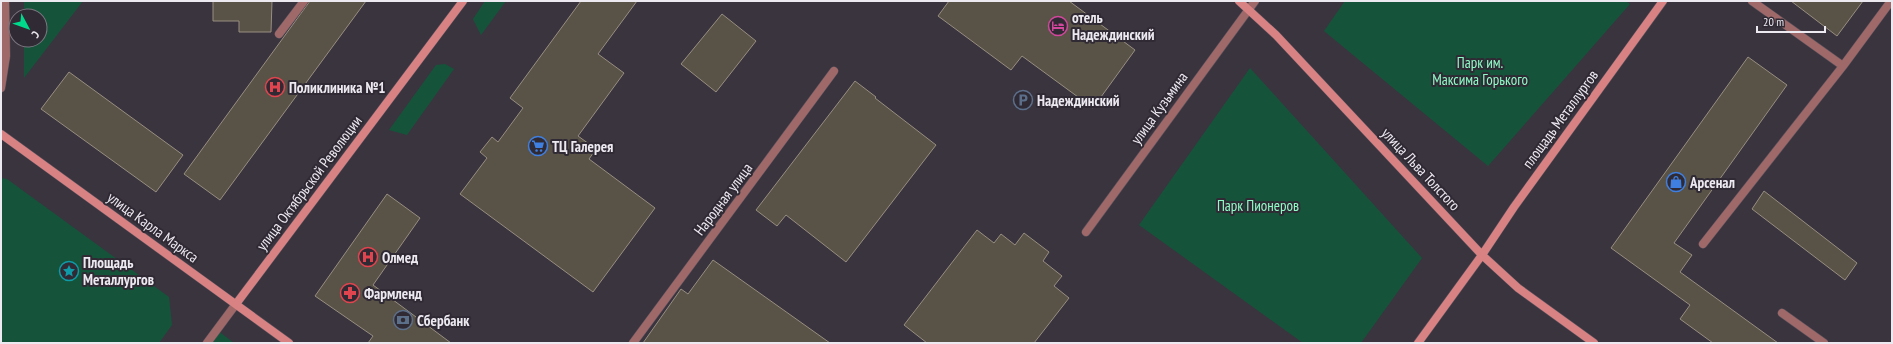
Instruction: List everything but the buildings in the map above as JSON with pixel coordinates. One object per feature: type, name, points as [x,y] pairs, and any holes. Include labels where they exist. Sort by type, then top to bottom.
[{"type":"street","points":[[1,88],[6,56],[5,1]]},
{"type":"street","points":[[279,34],[304,1]]},
{"type":"street","name":"улица Октябрьской Революции","points":[[207,343],[463,1]]},
{"type":"street","name":"улица Льва Толстого","points":[[1239,1],[1276,35],[1482,255],[1518,288],[1594,343]]},
{"type":"street","name":"улица Кузьмина","points":[[1086,232],[1255,1]]},
{"type":"street","name":"площадь Металлургов","points":[[1418,343],[1663,1]]},
{"type":"street","points":[[1752,1],[1843,66]]},
{"type":"street","points":[[1703,244],[1843,66],[1891,1]]},
{"type":"street","name":"Народная улица","points":[[633,343],[834,71]]},
{"type":"street","name":"улица Карла Маркса","points":[[1,134],[289,343]]},
{"type":"street","points":[[1782,313],[1824,343]]},
{"type":"green space","points":[[24,1],[83,1],[48,47],[48,8],[24,8]]},
{"type":"green space","points":[[485,1],[506,1],[481,35],[473,19]]},
{"type":"green space","name":"Парк им. Максима Горького","points":[[1345,1],[1626,1],[1630,4],[1488,166],[1324,31]]},
{"type":"green space","points":[[24,48],[47,48],[24,78]]},
{"type":"green space","points":[[445,64],[454,69],[407,135],[389,130],[436,65]]},
{"type":"green space","name":"Парк Пионеров","points":[[1250,68],[1422,258],[1361,343],[1303,343],[1139,225]]},
{"type":"green space","points":[[1,178],[7,179],[169,297],[172,325],[159,343],[1,343]]},
{"type":"green space","points":[[217,330],[234,343],[207,343]]},
{"type":"place","name":"отель Надеждинский","points":[[1058,26]]},
{"type":"place","name":"Поликлиника №1","points":[[275,87]]},
{"type":"place","name":"Надеждинский","points":[[1023,100]]},
{"type":"place","name":"ТЦ Галерея","points":[[538,146]]},
{"type":"place","name":"Арсенал","points":[[1676,182]]},
{"type":"place","name":"Олмед","points":[[368,257]]},
{"type":"place","name":"Площадь Металлургов","points":[[69,271]]},
{"type":"place","name":"Фармленд","points":[[350,293]]},
{"type":"place","name":"Сбербанк","points":[[403,320]]}]
